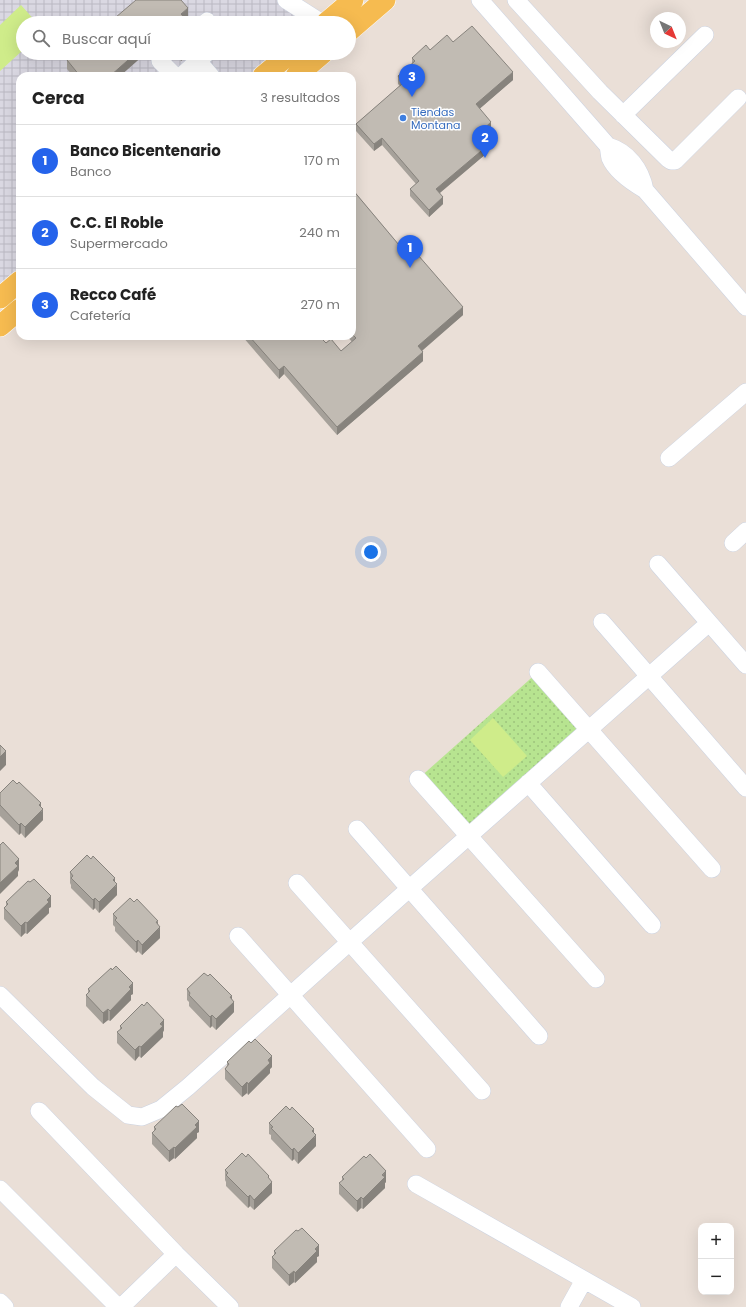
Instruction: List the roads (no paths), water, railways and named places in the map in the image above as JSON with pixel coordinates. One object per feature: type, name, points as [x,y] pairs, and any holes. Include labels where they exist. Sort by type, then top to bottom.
[{"type":"main road","points":[[334,16],[353,0]]},
{"type":"main road","points":[[356,25],[385,0]]},
{"type":"main road","points":[[268,72],[282,60]]},
{"type":"main road","points":[[301,72],[315,60]]},
{"type":"main road","points":[[0,298],[16,284]]},
{"type":"main road","points":[[0,326],[16,312]]},
{"type":"street","points":[[286,0],[311,16]]},
{"type":"street","points":[[480,0],[608,146],[621,151],[638,169],[643,178],[645,190],[746,307]]},
{"type":"street","points":[[516,0],[600,92],[671,161],[675,161],[738,98]]},
{"type":"street","points":[[623,115],[705,35]]},
{"type":"street","points":[[160,61],[190,69]]},
{"type":"street","points":[[669,458],[746,392]]},
{"type":"street","points":[[734,543],[746,531]]},
{"type":"street","points":[[658,564],[746,665]]},
{"type":"street","points":[[602,622],[746,788]]},
{"type":"street","points":[[0,995],[92,1087],[128,1115],[142,1117],[161,1109],[709,623]]},
{"type":"street","points":[[538,672],[712,869]]},
{"type":"street","points":[[418,778],[596,979]]},
{"type":"street","points":[[528,783],[652,925]]},
{"type":"street","points":[[357,829],[539,1036]]},
{"type":"street","points":[[297,883],[482,1091]]},
{"type":"street","points":[[238,936],[426,1149]]},
{"type":"street","points":[[39,1111],[176,1254],[230,1307]]},
{"type":"street","points":[[416,1184],[632,1307]]},
{"type":"street","points":[[0,1189],[118,1307]]},
{"type":"street","points":[[122,1307],[176,1254]]},
{"type":"street","points":[[569,1307],[584,1280]]},
{"type":"street","points":[[0,1302],[5,1307]]},
{"type":"place","name":"Recco Café","points":[[412,97]]},
{"type":"place","name":"Tiendas Montana","points":[[403,118]]},
{"type":"place","name":"C.C. El Roble","points":[[485,158]]},
{"type":"place","name":"Banco Bicentenario","points":[[410,268]]}]
